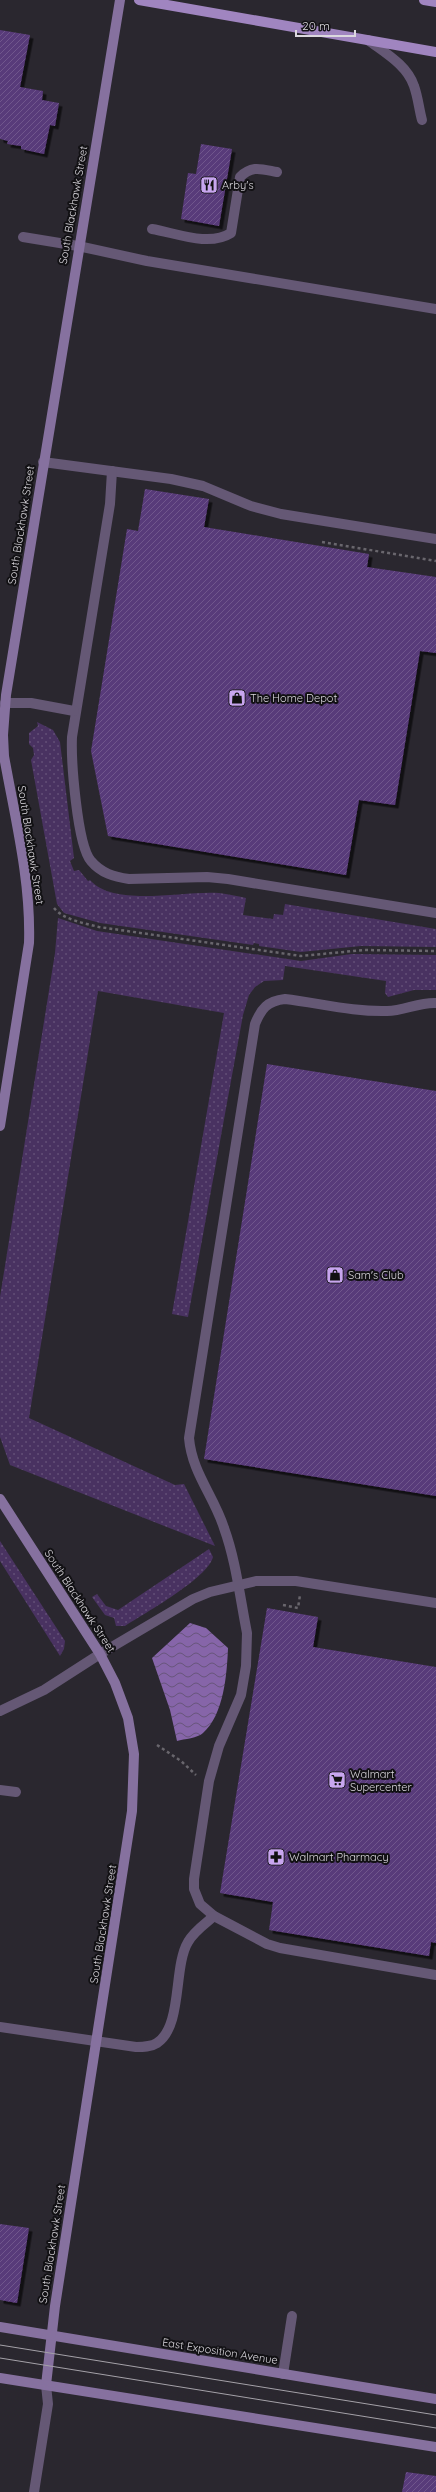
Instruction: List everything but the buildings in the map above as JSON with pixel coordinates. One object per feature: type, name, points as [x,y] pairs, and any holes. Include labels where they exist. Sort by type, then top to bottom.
[{"type":"main road","points":[[139,0],[436,52]]},
{"type":"main road","points":[[424,0],[436,2]]},
{"type":"street","name":"South Blackhawk Street","points":[[0,1126],[29,943],[30,918],[28,893],[1,735],[43,462],[120,0]]},
{"type":"street","points":[[368,40],[399,63],[409,74],[414,86],[422,120]]},
{"type":"street","points":[[152,229],[210,240],[221,239],[231,233],[240,177],[246,171],[254,168],[277,172]]},
{"type":"street","points":[[23,237],[78,246],[147,261],[436,309]]},
{"type":"street","points":[[43,462],[112,471],[203,486],[251,506],[281,514],[436,539]]},
{"type":"street","points":[[112,471],[110,504],[74,710],[71,757],[83,841],[89,860],[106,873],[129,879],[207,877],[228,879],[436,913]]},
{"type":"street","points":[[5,702],[31,703],[74,710]]},
{"type":"street","points":[[436,1003],[420,1003],[390,1011],[374,1011],[285,999],[274,1000],[264,1006],[255,1024],[189,1438],[192,1461],[225,1528],[247,1633],[246,1666],[237,1708],[213,1765],[194,1879],[194,1889],[200,1904],[214,1916],[267,1944],[280,1948],[436,1975]]},
{"type":"street","name":"South Blackhawk Street","points":[[0,1499],[100,1654],[124,1705],[132,1738],[135,1775],[132,1811],[51,2336],[46,2385]]},
{"type":"street","points":[[0,1711],[44,1690],[177,1606],[210,1592],[237,1585],[270,1580],[296,1581],[436,1603]]},
{"type":"street","points":[[0,1790],[16,1792]]},
{"type":"street","points":[[0,2027],[136,2047],[147,2047],[157,2043],[164,2036],[172,2015],[188,1942],[214,1916]]},
{"type":"street","points":[[283,2374],[292,2316]]},
{"type":"street","name":"East Exposition Avenue","points":[[0,2327],[436,2399]]},
{"type":"street","points":[[0,2378],[436,2447]]},
{"type":"street","points":[[34,2492],[48,2404],[46,2385]]},
{"type":"path","points":[[322,542],[436,561]]},
{"type":"path","points":[[54,908],[59,913],[73,920],[99,927],[300,956],[364,950],[436,951]]},
{"type":"path","points":[[282,1605],[298,1608],[300,1593]]},
{"type":"path","points":[[157,1745],[190,1768],[198,1780]]},
{"type":"shaded area","points":[[37,722],[53,730],[60,742],[74,858],[70,861],[74,871],[79,870],[88,881],[90,880],[101,888],[132,896],[205,893],[229,894],[246,898],[243,915],[273,919],[274,914],[283,915],[285,904],[436,929],[436,947],[361,946],[301,952],[259,946],[259,944],[254,943],[253,945],[100,923],[64,913],[57,904],[31,760],[34,755],[33,748],[29,744],[29,733],[38,726]]},
{"type":"shaded area","points":[[58,918],[97,931],[301,961],[352,954],[436,955],[436,990],[414,990],[388,997],[385,993],[386,981],[285,966],[283,980],[264,981],[255,987],[249,995],[243,1015],[188,1317],[172,1314],[224,1013],[98,991],[29,1418],[175,1485],[184,1484],[215,1546],[10,1465],[0,1437],[0,1297],[55,953]]},
{"type":"shaded area","points":[[0,1541],[65,1641],[64,1649],[60,1656],[0,1561]]},
{"type":"shaded area","points":[[209,1549],[213,1557],[209,1565],[200,1575],[175,1594],[125,1626],[116,1626],[114,1618],[105,1615],[92,1597],[97,1594],[106,1606],[118,1610]]},
{"type":"water","points":[[190,1623],[206,1628],[228,1648],[227,1669],[220,1705],[216,1716],[210,1725],[201,1735],[177,1741],[170,1710],[152,1658]]},
{"type":"tram line","points":[[0,2345],[436,2415]]},
{"type":"tram line","points":[[0,2358],[436,2428]]},
{"type":"place","name":"Arby's","points":[[209,185]]},
{"type":"place","name":"The Home Depot","points":[[237,698]]},
{"type":"place","name":"Sam's Club","points":[[335,1275]]},
{"type":"place","name":"Walmart Supercenter","points":[[337,1780]]},
{"type":"place","name":"Walmart Pharmacy","points":[[276,1857]]}]
